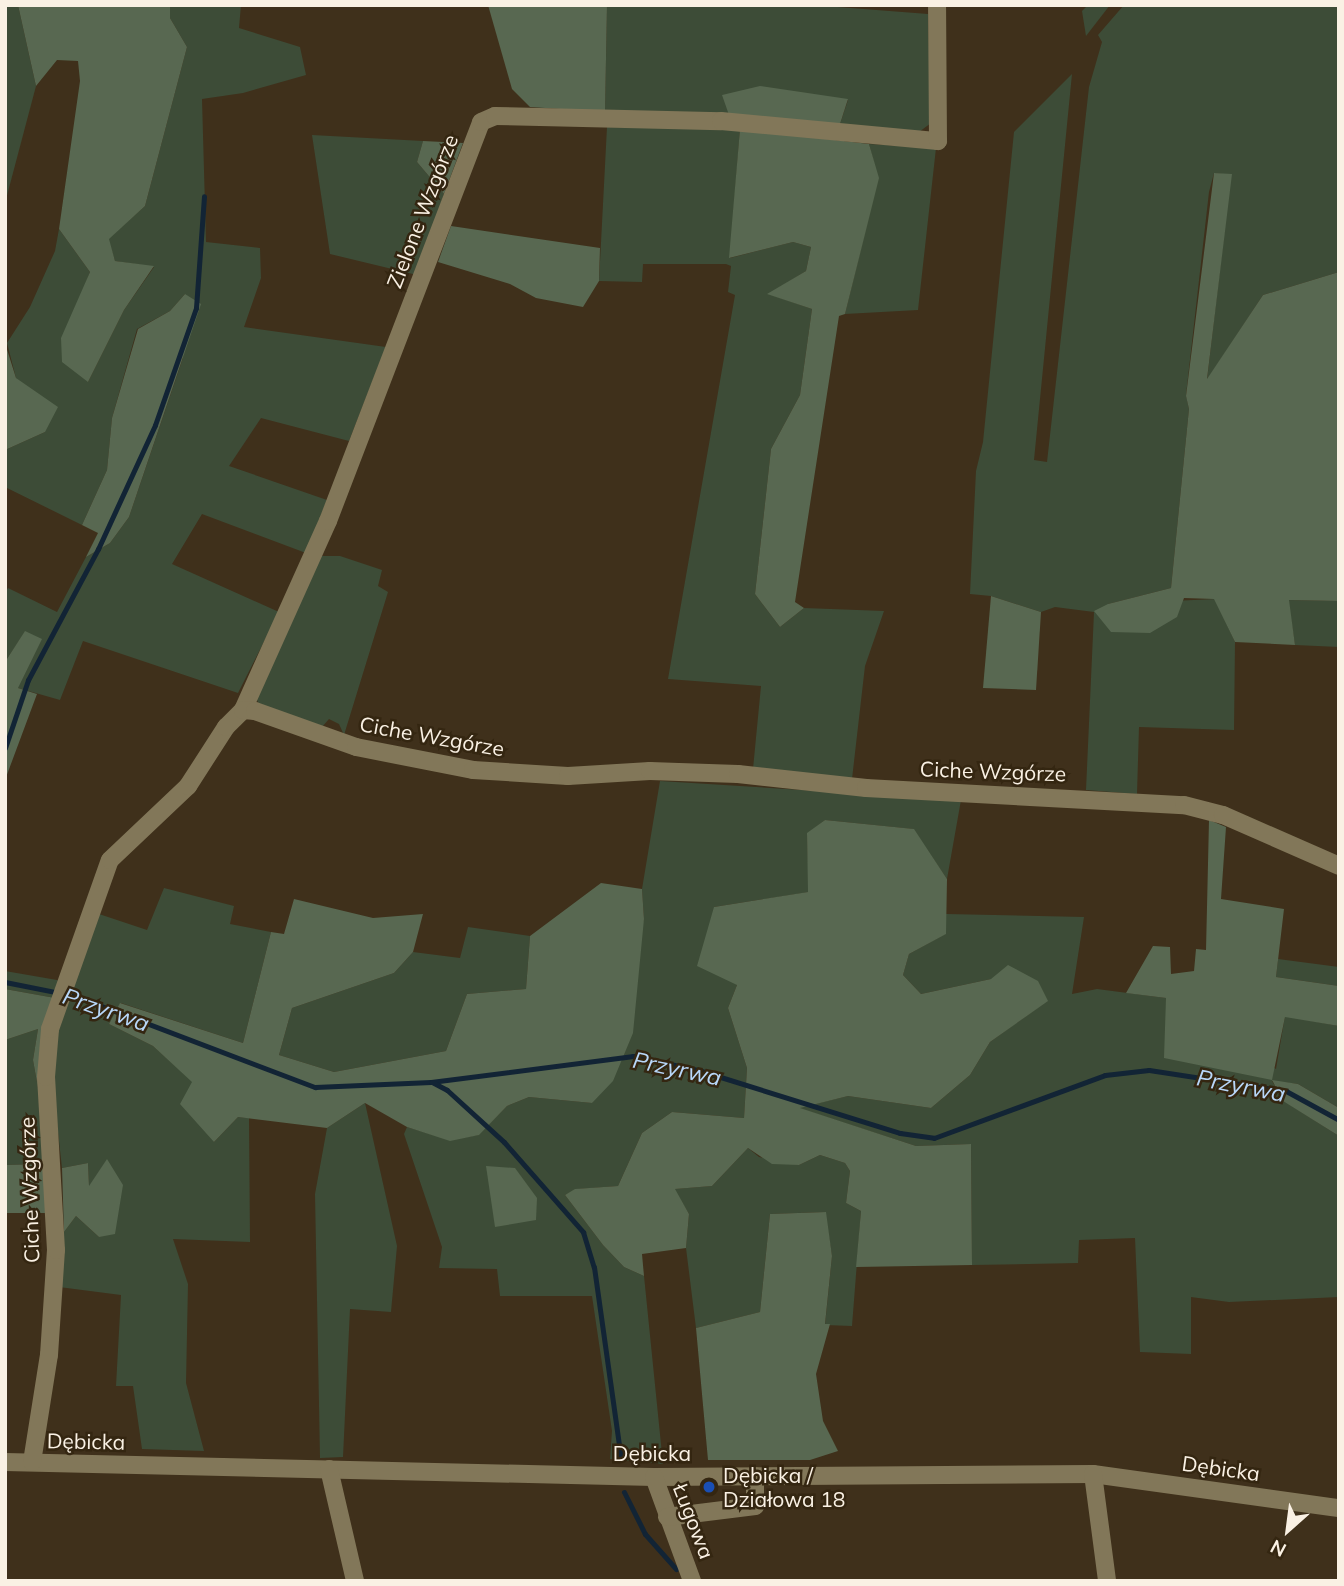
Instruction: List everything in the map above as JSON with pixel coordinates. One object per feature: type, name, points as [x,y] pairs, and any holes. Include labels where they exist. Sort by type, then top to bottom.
[{"type":"street","name":"Zielone Wzgórze","points":[[243,710],[328,522],[481,122],[495,116],[720,121],[938,141],[937,5]]},
{"type":"street","name":"Ciche Wzgórze","points":[[32,1462],[54,1302],[56,1217],[47,1049],[59,1003],[110,860],[188,786],[226,727],[243,710],[255,710],[368,751],[473,770],[568,776],[650,771],[738,774],[874,788],[1184,805],[1223,814],[1339,866]]},
{"type":"street","name":"Dębicka","points":[[5,1462],[654,1477],[1093,1474],[1339,1508]]},
{"type":"street","points":[[329,1469],[355,1581]]},
{"type":"street","points":[[1093,1474],[1107,1581]]},
{"type":"street","points":[[667,1517],[755,1506],[755,1476]]},
{"type":"street","name":"Ługowa","points":[[654,1477],[692,1581]]},
{"type":"green space","points":[[5,5],[18,5],[36,86],[5,203]]},
{"type":"green space","points":[[18,5],[170,5],[170,18],[187,47],[145,206],[109,239],[115,261],[154,266],[124,310],[88,382],[62,362],[61,338],[90,272],[59,229],[80,81],[78,61],[57,60],[36,86]]},
{"type":"green space","points":[[170,5],[241,5],[239,28],[300,47],[306,75],[243,93],[202,99],[206,242],[260,248],[261,278],[244,327],[386,347],[349,441],[261,418],[229,466],[327,500],[306,553],[202,514],[172,564],[279,612],[238,693],[83,641],[60,700],[18,688],[25,632],[5,662],[5,593],[8,588],[57,612],[86,557],[110,543],[129,517],[183,358],[185,294],[170,311],[137,329],[112,418],[107,470],[82,525],[5,487],[5,450],[45,432],[16,378],[7,343],[30,307],[55,251],[59,229],[90,272],[80,299],[88,382],[124,310],[154,267],[115,261],[108,239],[145,206],[187,47],[170,18]]},
{"type":"green space","points":[[488,5],[607,5],[605,112],[530,107],[512,89]]},
{"type":"green space","points":[[607,5],[812,5],[928,14],[931,123],[919,132],[840,124],[848,100],[729,115],[605,112]]},
{"type":"green space","points":[[1088,5],[1110,5],[1086,36],[1082,11]]},
{"type":"green space","points":[[1124,5],[1339,5],[1339,272],[1263,295],[1207,380],[1231,175],[1214,173],[1209,192],[1186,395],[1189,409],[1171,588],[1108,604],[1215,599],[1235,642],[1234,730],[1139,727],[1137,794],[1086,790],[1094,612],[1055,607],[1041,612],[991,596],[970,594],[976,471],[983,442],[1014,132],[1072,74],[1034,460],[1047,462],[1089,87],[1102,42],[1098,35]]},
{"type":"green space","points":[[760,86],[848,99],[840,124],[729,115],[722,95]]},
{"type":"green space","points":[[607,127],[740,129],[730,258],[793,242],[811,247],[806,271],[769,294],[812,309],[800,395],[771,449],[755,594],[780,627],[804,608],[884,611],[865,666],[852,779],[753,769],[761,686],[668,679],[735,295],[728,292],[731,266],[726,264],[643,264],[642,282],[599,281]]},
{"type":"green space","points":[[740,129],[869,144],[879,178],[845,314],[839,316],[795,602],[804,608],[780,627],[755,594],[771,449],[800,395],[812,309],[767,294],[806,271],[811,247],[793,242],[729,258]]},
{"type":"green space","points":[[312,135],[423,141],[417,162],[444,194],[417,275],[330,254]]},
{"type":"green space","points":[[423,141],[463,143],[444,194],[417,162]]},
{"type":"green space","points":[[869,144],[936,148],[918,310],[845,314],[878,178]]},
{"type":"green space","points":[[1214,173],[1232,174],[1207,379],[1263,295],[1339,272],[1339,601],[1289,600],[1295,645],[1235,642],[1214,599],[1184,598],[1177,617],[1150,633],[1111,632],[1094,611],[1108,604],[1171,588],[1189,409],[1186,396]]},
{"type":"green space","points":[[451,226],[600,248],[599,281],[583,307],[536,298],[510,284],[438,262]]},
{"type":"green space","points":[[185,294],[201,304],[129,517],[110,543],[86,557],[98,533],[82,525],[107,470],[112,418],[138,329],[170,311]]},
{"type":"green space","points":[[5,343],[16,378],[58,407],[45,432],[5,450]]},
{"type":"green space","points":[[320,556],[340,556],[382,570],[378,586],[388,592],[344,735],[339,724],[329,719],[322,727],[259,704],[254,694]]},
{"type":"green space","points":[[991,596],[1041,612],[1036,690],[983,688]]},
{"type":"green space","points":[[1288,600],[1339,601],[1339,647],[1295,645]]},
{"type":"green space","points":[[25,631],[42,639],[18,688],[37,694],[5,780],[5,662]]},
{"type":"green space","points":[[660,781],[961,800],[947,879],[913,829],[825,820],[807,834],[809,892],[714,907],[737,985],[728,1008],[747,1068],[744,1118],[672,1112],[642,1133],[618,1186],[578,1189],[565,1195],[603,1245],[624,1267],[644,1276],[663,1464],[610,1459],[612,1431],[592,1296],[500,1296],[497,1269],[439,1268],[442,1247],[404,1134],[407,1127],[450,1140],[478,1135],[507,1106],[529,1097],[592,1103],[644,919],[642,889]]},
{"type":"green space","points":[[825,820],[914,829],[947,879],[946,934],[909,954],[903,975],[921,994],[991,979],[1008,965],[1038,981],[1048,1001],[990,1042],[970,1075],[931,1108],[848,1096],[800,1108],[916,1146],[971,1144],[972,1265],[856,1267],[861,1211],[846,1203],[850,1171],[845,1163],[820,1155],[799,1165],[772,1164],[748,1148],[712,1186],[675,1189],[689,1214],[686,1248],[642,1254],[644,1276],[624,1267],[603,1245],[565,1195],[575,1189],[618,1186],[642,1133],[672,1112],[744,1118],[747,1068],[728,1008],[737,985],[697,966],[714,907],[808,892],[807,833]]},
{"type":"green space","points":[[1209,820],[1226,827],[1221,899],[1284,909],[1276,977],[1339,986],[1339,1026],[1285,1017],[1272,1080],[1164,1058],[1166,998],[1126,993],[1153,946],[1170,947],[1171,974],[1194,971],[1196,949],[1206,950]]},
{"type":"green space","points":[[601,883],[642,889],[644,919],[633,1033],[613,1081],[592,1103],[529,1097],[507,1106],[479,1135],[450,1141],[407,1127],[365,1103],[327,1128],[238,1117],[214,1142],[180,1104],[192,1082],[153,1046],[109,1024],[120,1003],[243,1043],[271,932],[284,934],[294,899],[373,918],[423,914],[413,952],[394,973],[292,1008],[279,1055],[334,1072],[446,1051],[467,994],[526,989],[530,936]]},
{"type":"green space","points":[[164,888],[234,906],[230,924],[271,932],[243,1043],[121,1003],[109,1024],[153,1046],[193,1082],[214,1142],[238,1117],[249,1118],[250,1242],[173,1239],[188,1284],[186,1383],[204,1451],[142,1449],[133,1386],[116,1386],[121,1295],[59,1287],[64,1232],[76,1216],[99,1237],[107,1160],[89,1187],[88,1163],[62,1168],[52,1078],[54,1041],[99,914],[147,930]]},
{"type":"green space","points":[[946,914],[1084,917],[1072,994],[1097,989],[1166,998],[1276,1069],[1285,1016],[1339,1026],[1339,1108],[1298,1084],[1272,1081],[1284,1101],[1339,1136],[1339,1297],[1229,1302],[1191,1297],[1191,1354],[1140,1352],[1135,1238],[1079,1240],[1078,1263],[972,1265],[971,1144],[916,1146],[798,1108],[848,1096],[931,1108],[970,1075],[990,1042],[1047,1001],[991,979],[921,994],[903,975],[909,954],[945,934]]},
{"type":"green space","points":[[468,927],[530,936],[526,989],[467,994],[446,1051],[334,1072],[279,1055],[292,1008],[394,973],[413,952],[460,958]]},
{"type":"green space","points":[[1278,959],[1339,967],[1339,986],[1276,977]]},
{"type":"green space","points":[[5,971],[57,980],[60,983],[55,998],[5,989]]},
{"type":"green space","points":[[5,989],[55,998],[40,1099],[33,1060],[38,1029],[5,1040]]},
{"type":"green space","points":[[38,1029],[33,1060],[44,1122],[44,1164],[5,1165],[5,1040]]},
{"type":"green space","points":[[1272,1080],[1298,1084],[1339,1108],[1339,1136],[1283,1101]]},
{"type":"green space","points":[[365,1103],[397,1246],[391,1312],[350,1309],[343,1457],[320,1458],[315,1194],[327,1128]]},
{"type":"green space","points":[[748,1148],[759,1157],[799,1165],[820,1155],[845,1163],[850,1171],[846,1203],[861,1211],[852,1326],[825,1325],[832,1256],[825,1212],[770,1214],[760,1312],[696,1328],[686,1248],[689,1214],[674,1189],[712,1186]]},
{"type":"green space","points":[[107,1159],[123,1185],[115,1234],[99,1237],[76,1216],[64,1232],[62,1168],[88,1163],[89,1186]]},
{"type":"green space","points":[[44,1164],[49,1213],[5,1213],[5,1165]]},
{"type":"green space","points":[[486,1166],[515,1168],[537,1198],[536,1220],[495,1227]]},
{"type":"green space","points":[[826,1212],[832,1256],[825,1324],[830,1324],[816,1374],[823,1421],[838,1451],[810,1460],[708,1460],[696,1328],[760,1312],[770,1214]]},
{"type":"waterway","points":[[5,748],[28,680],[98,549],[155,425],[196,308],[204,196]]},
{"type":"waterway","name":"Przyrwa","points":[[5,982],[75,996],[315,1087],[431,1082],[633,1056],[698,1070],[900,1133],[934,1138],[1105,1075],[1149,1070],[1286,1091],[1339,1120]]},
{"type":"waterway","points":[[432,1082],[447,1090],[504,1142],[583,1232],[594,1267],[621,1459]]},
{"type":"waterway","points":[[624,1492],[645,1534],[676,1569]]},
{"type":"place","name":"Dębicka / Działowa 18","points":[[709,1487]]}]
